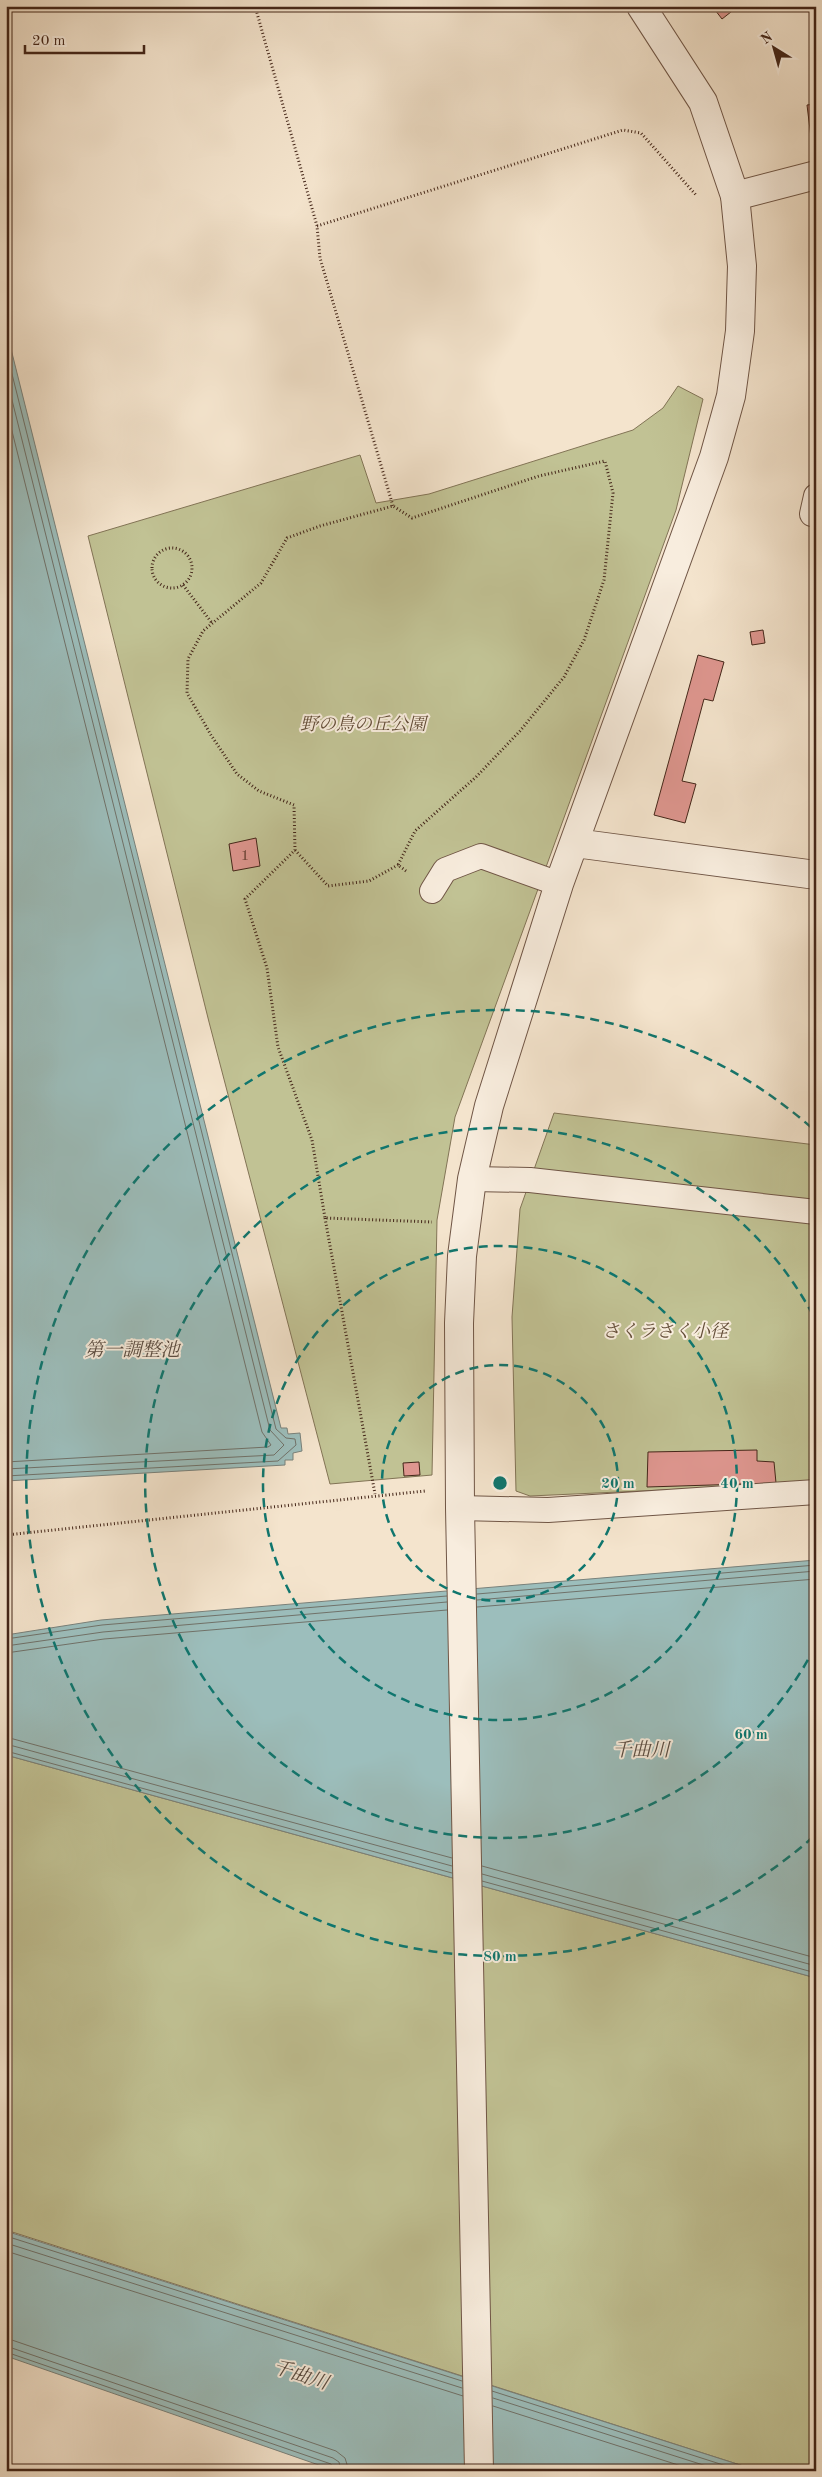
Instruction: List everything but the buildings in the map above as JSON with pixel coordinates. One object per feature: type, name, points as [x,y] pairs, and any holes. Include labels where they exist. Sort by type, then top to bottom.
[{"type":"street","points":[[479,2471],[461,1509],[459,1323],[462,1256],[472,1179],[489,1106],[559,884],[714,458],[731,396],[740,330],[742,266],[735,196],[703,102],[641,6]]},
{"type":"street","points":[[735,196],[816,175]]},
{"type":"street","points":[[575,843],[816,875]]},
{"type":"lane","points":[[432,891],[445,870],[481,856],[559,884]]},
{"type":"lane","points":[[472,1179],[530,1180],[816,1212]]},
{"type":"lane","points":[[461,1509],[548,1510],[816,1492]]},
{"type":"path","points":[[255,6],[317,226],[320,258],[393,506],[412,518],[539,476],[605,461],[613,493],[604,580],[584,640],[564,677],[520,731],[476,777],[415,832],[398,865],[369,881],[328,886],[294,850],[294,805],[259,791],[237,774],[211,736],[187,693],[188,658],[203,631],[261,583],[287,538],[320,526],[393,506]]},
{"type":"path","points":[[317,226],[623,130],[641,133],[706,206],[710,208],[735,196]]},
{"type":"path","points":[[175,548],[181,550],[190,561],[190,574],[183,585],[164,587],[155,578],[152,566],[162,550],[175,548]]},
{"type":"path","points":[[183,585],[212,623]]},
{"type":"path","points":[[294,850],[245,899],[267,968],[278,1046],[312,1140],[375,1494]]},
{"type":"path","points":[[398,865],[432,891]]},
{"type":"path","points":[[325,1218],[436,1222]]},
{"type":"path","points":[[6,1535],[375,1494],[461,1509]]},
{"type":"green space","name":"野の鳥の丘公園","points":[[678,386],[703,399],[676,510],[455,1117],[437,1220],[432,1475],[330,1484],[209,1022],[88,536],[360,455],[376,503],[429,494],[633,430],[663,408]]},
{"type":"green space","name":"さくラさく小径","points":[[554,1113],[816,1145],[816,1483],[530,1496],[516,1491],[512,1317],[520,1209]]},
{"type":"green space","points":[[6,1755],[816,1978],[816,2471],[759,2471],[6,2230]]},
{"type":"water","name":"第一調整池","points":[[6,329],[281,1428],[287,1428],[288,1434],[300,1433],[302,1451],[293,1453],[293,1460],[285,1460],[285,1465],[6,1481]]},
{"type":"water","name":"千曲川","points":[[816,1560],[816,1978],[6,1755],[6,1635],[101,1620]]},
{"type":"water","name":"千曲川","points":[[6,2230],[759,2471],[336,2471],[6,2356]]}]
